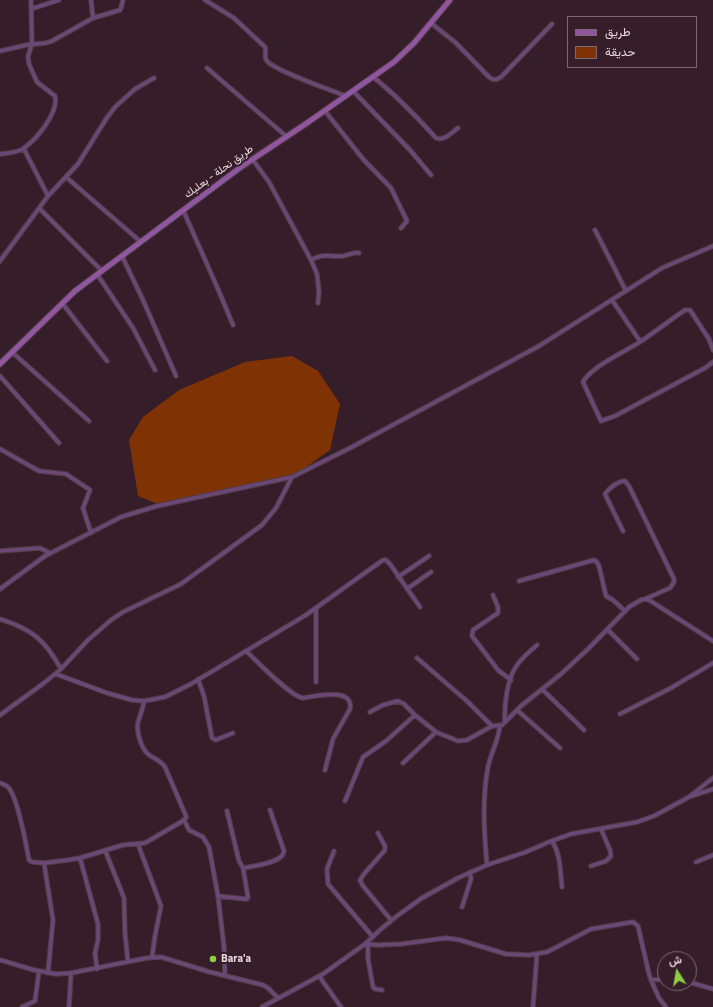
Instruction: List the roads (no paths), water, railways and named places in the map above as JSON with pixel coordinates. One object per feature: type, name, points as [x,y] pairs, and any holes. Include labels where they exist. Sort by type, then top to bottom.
[{"type":"street","points":[[0,154],[24,149],[38,136],[56,102],[52,93],[37,82],[32,72],[28,56],[32,44],[30,9],[31,0]]},
{"type":"street","points":[[30,9],[59,0]]},
{"type":"street","points":[[92,0],[93,18]]},
{"type":"street","points":[[0,51],[52,41],[93,18],[120,10],[122,8],[123,0]]},
{"type":"street","points":[[205,0],[234,18],[265,47],[265,58],[267,62],[278,70],[346,96]]},
{"type":"street","name":"طريق نحلة - بعلبك","points":[[0,364],[75,291],[183,210],[373,77],[404,53],[432,23],[450,0]]},
{"type":"street","points":[[432,23],[456,43],[489,77],[494,80],[497,80],[502,76],[552,24]]},
{"type":"street","points":[[207,68],[286,137]]},
{"type":"street","points":[[373,77],[395,95],[436,138],[445,138],[458,128]]},
{"type":"street","points":[[0,261],[48,196],[78,164],[115,107],[135,89],[154,78]]},
{"type":"street","points":[[353,91],[410,150],[431,175]]},
{"type":"street","points":[[324,111],[363,159],[391,188],[407,221],[401,228]]},
{"type":"street","points":[[24,149],[48,196]]},
{"type":"street","points":[[253,160],[269,182],[311,260],[317,274],[319,292],[318,303]]},
{"type":"street","points":[[66,177],[141,242]]},
{"type":"street","points":[[39,208],[100,273],[133,328],[155,370]]},
{"type":"street","points":[[183,210],[215,282],[232,325]]},
{"type":"street","points":[[595,230],[626,291]]},
{"type":"street","points":[[0,589],[50,554],[121,517],[143,509],[292,478],[538,346],[662,268],[713,246]]},
{"type":"street","points":[[311,260],[316,257],[326,255],[343,256],[355,252],[359,253]]},
{"type":"street","points":[[122,256],[176,376]]},
{"type":"street","points":[[612,300],[640,341]]},
{"type":"street","points":[[62,303],[107,361]]},
{"type":"street","points":[[713,350],[709,340],[690,310],[685,310],[586,376],[583,382],[601,421],[615,416],[705,368],[713,362]]},
{"type":"street","points":[[12,352],[89,421]]},
{"type":"street","points":[[0,376],[58,443]]},
{"type":"street","points":[[0,449],[39,471],[66,474],[90,490],[83,508],[91,533]]},
{"type":"street","points":[[0,715],[56,674],[88,640],[110,620],[181,584],[262,525],[276,508],[292,478]]},
{"type":"street","points":[[370,712],[383,705],[398,701],[404,704],[436,732],[453,740],[463,741],[492,726],[500,726],[589,648],[608,630],[624,611],[634,603],[670,588],[674,582],[674,579],[629,486],[625,481],[622,481],[608,490],[605,494],[623,531]]},
{"type":"street","points":[[0,551],[40,548],[50,554]]},
{"type":"street","points":[[398,578],[429,556]]},
{"type":"street","points":[[56,674],[132,700],[144,701],[165,697],[246,651],[316,608],[383,560],[386,560],[390,564],[398,578],[420,608]]},
{"type":"street","points":[[519,581],[594,560],[599,566],[606,596],[613,600],[624,611]]},
{"type":"street","points":[[407,589],[431,572]]},
{"type":"street","points":[[493,595],[498,607],[498,613],[473,630],[472,636],[498,670],[511,680]]},
{"type":"street","points":[[645,599],[649,600],[713,641]]},
{"type":"street","points":[[316,608],[316,682]]},
{"type":"street","points":[[0,619],[19,626],[37,637],[46,645],[61,669]]},
{"type":"street","points":[[608,630],[638,660]]},
{"type":"street","points":[[505,722],[508,691],[516,666],[537,645]]},
{"type":"street","points":[[246,651],[298,697],[310,698],[331,694],[347,699],[350,709],[333,739],[325,770]]},
{"type":"street","points":[[417,658],[468,702],[492,726]]},
{"type":"street","points":[[620,714],[671,688],[713,663]]},
{"type":"street","points":[[198,679],[204,696],[212,738],[216,740],[233,733]]},
{"type":"street","points":[[542,689],[584,730]]},
{"type":"street","points":[[144,701],[142,714],[138,723],[141,744],[148,754],[162,762],[166,767],[186,816],[184,820],[187,828],[191,832],[200,835],[207,843],[218,896],[224,947],[225,975]]},
{"type":"street","points":[[517,710],[560,748]]},
{"type":"street","points":[[345,800],[363,757],[386,741],[415,715]]},
{"type":"street","points":[[487,865],[484,823],[485,793],[489,762],[496,747],[500,726]]},
{"type":"street","points":[[403,763],[436,732]]},
{"type":"street","points":[[262,1007],[319,976],[367,944],[391,920],[422,898],[470,872],[571,834],[637,822],[654,816],[689,797],[713,778]]},
{"type":"street","points":[[0,784],[8,787],[13,795],[24,831],[29,860],[32,862],[44,863],[80,858],[124,845],[149,842],[184,820]]},
{"type":"street","points":[[689,797],[713,789]]},
{"type":"street","points":[[243,868],[275,861],[283,855],[284,851],[270,810]]},
{"type":"street","points":[[218,896],[247,899],[248,896],[247,884],[243,868],[239,860],[227,811]]},
{"type":"street","points":[[591,866],[606,861],[611,856],[601,829]]},
{"type":"street","points":[[378,833],[385,846],[385,850],[360,880],[363,886],[391,920]]},
{"type":"street","points":[[552,840],[559,858],[562,888]]},
{"type":"street","points":[[138,844],[161,906],[152,957]]},
{"type":"street","points":[[105,850],[124,898],[125,934],[128,962]]},
{"type":"street","points":[[334,851],[327,869],[328,884],[373,937]]},
{"type":"street","points":[[696,862],[713,855]]},
{"type":"street","points":[[80,858],[98,924],[98,940],[95,953],[97,969]]},
{"type":"street","points":[[44,863],[53,920],[48,974]]},
{"type":"street","points":[[462,907],[471,879],[470,872]]},
{"type":"street","points":[[367,944],[409,944],[446,938],[460,940],[506,954],[529,955],[553,949],[586,931],[633,922],[638,926],[648,974],[659,998],[666,1007]]},
{"type":"street","points":[[367,944],[373,987],[375,989],[382,990]]},
{"type":"street","points":[[533,1007],[537,954]]},
{"type":"street","points":[[0,960],[48,974],[72,973],[152,957],[161,957],[263,985],[278,998]]},
{"type":"street","points":[[22,1007],[34,1001],[39,971]]},
{"type":"street","points":[[69,1007],[72,973]]},
{"type":"street","points":[[319,976],[341,1007]]},
{"type":"street","points":[[651,980],[657,980]]},
{"type":"street","points":[[697,984],[713,989]]},
{"type":"place","name":"Bara'a","points":[[213,959]]}]
